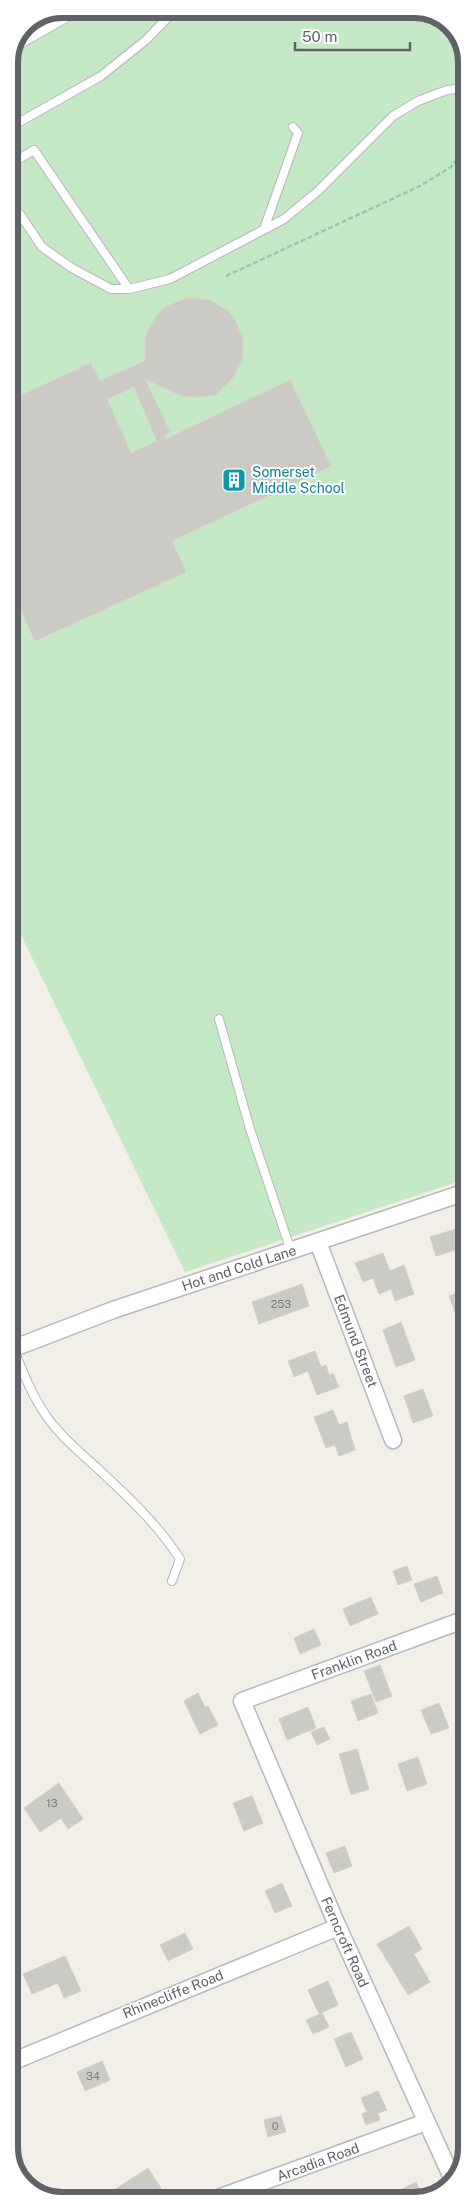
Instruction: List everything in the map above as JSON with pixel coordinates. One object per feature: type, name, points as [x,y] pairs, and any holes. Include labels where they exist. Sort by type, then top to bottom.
[{"type":"street","name":"Hot and Cold Lane","points":[[18,1346],[113,1310],[458,1195]]},
{"type":"street","name":"Edmund Street","points":[[318,1242],[393,1440]]},
{"type":"street","name":"Franklin Road","points":[[242,1701],[458,1623]]},
{"type":"street","name":"Ferncroft Road","points":[[242,1701],[338,1927],[450,2173]]},
{"type":"street","name":"Rhinecliffe Road","points":[[18,2060],[338,1927]]},
{"type":"street","name":"Arcadia Road","points":[[235,2192],[426,2122]]},
{"type":"lane","points":[[22,42],[66,18]]},
{"type":"lane","points":[[18,123],[101,76],[146,40],[167,18]]},
{"type":"lane","points":[[18,211],[42,246],[72,268],[111,289],[129,288],[170,278],[284,219],[318,191],[393,116],[418,101],[447,90],[458,89]]},
{"type":"lane","points":[[264,229],[298,133],[293,128]]},
{"type":"lane","points":[[18,160],[34,150],[129,288]]},
{"type":"lane","points":[[219,1019],[250,1129],[291,1251]]},
{"type":"lane","points":[[18,1363],[47,1418],[72,1445],[128,1497],[168,1540],[180,1559],[172,1581]]},
{"type":"path","points":[[226,276],[420,186],[451,167],[458,158]]},
{"type":"green space","points":[[53,18],[422,18],[436,23],[443,28],[452,40],[458,62],[458,1182],[185,1272],[18,929],[18,53],[30,30]]},
{"type":"building","name":"Somerset Middle School","points":[[187,298],[210,300],[228,311],[235,320],[243,339],[242,360],[232,379],[215,395],[182,396],[145,379],[170,432],[160,440],[165,437],[166,439],[290,380],[331,466],[172,541],[186,572],[35,641],[18,603],[18,397],[91,363],[100,381],[145,361],[145,337],[156,316],[165,307]],"holes":[[[134,387],[157,441],[131,453],[107,399]]]},
{"type":"building","points":[[456,1229],[458,1249],[436,1256],[430,1237]]},
{"type":"building","points":[[383,1253],[390,1271],[404,1265],[414,1294],[395,1301],[391,1289],[379,1294],[373,1278],[363,1282],[355,1263]]},
{"type":"building","points":[[302,1284],[309,1306],[259,1324],[252,1302]]},
{"type":"building","points":[[458,1293],[458,1311],[455,1312],[449,1296]]},
{"type":"building","points":[[401,1322],[415,1360],[396,1367],[383,1330]]},
{"type":"building","points":[[315,1351],[321,1367],[326,1365],[329,1375],[333,1373],[339,1387],[317,1395],[308,1371],[294,1377],[288,1361]]},
{"type":"building","points":[[423,1389],[433,1416],[413,1423],[404,1396]]},
{"type":"building","points":[[333,1410],[339,1425],[347,1422],[355,1450],[339,1456],[335,1445],[326,1448],[314,1417]]},
{"type":"building","points":[[407,1566],[412,1580],[398,1585],[393,1571]]},
{"type":"building","points":[[437,1576],[443,1593],[421,1602],[414,1584]]},
{"type":"building","points":[[371,1597],[378,1614],[350,1626],[343,1609]]},
{"type":"building","points":[[314,1629],[321,1645],[300,1654],[294,1638]]},
{"type":"building","points":[[380,1665],[392,1696],[376,1702],[364,1671]]},
{"type":"building","points":[[198,1693],[205,1707],[208,1706],[218,1725],[200,1734],[184,1701]]},
{"type":"building","points":[[371,1694],[378,1713],[358,1721],[351,1701]]},
{"type":"building","points":[[439,1703],[449,1728],[431,1734],[421,1710]]},
{"type":"building","points":[[308,1707],[316,1728],[287,1740],[279,1719]]},
{"type":"building","points":[[324,1727],[330,1739],[317,1745],[311,1732]]},
{"type":"building","points":[[357,1749],[369,1789],[351,1795],[339,1754]]},
{"type":"building","points":[[418,1757],[427,1784],[407,1791],[398,1764]]},
{"type":"building","points":[[59,1783],[83,1819],[68,1829],[61,1818],[40,1832],[24,1808]]},
{"type":"building","points":[[252,1796],[263,1823],[244,1831],[233,1803]]},
{"type":"building","points":[[345,1846],[352,1866],[334,1873],[326,1853]]},
{"type":"building","points":[[282,1883],[292,1906],[275,1913],[265,1891]]},
{"type":"building","points":[[409,1926],[422,1949],[414,1954],[430,1982],[408,1995],[377,1944]]},
{"type":"building","points":[[185,1933],[193,1949],[168,1961],[160,1945]]},
{"type":"building","points":[[65,1956],[81,1991],[64,1998],[58,1983],[32,1994],[23,1974]]},
{"type":"building","points":[[328,1981],[338,2005],[319,2014],[308,1990]]},
{"type":"building","points":[[322,2013],[329,2027],[313,2034],[306,2020]]},
{"type":"building","points":[[351,2032],[363,2059],[346,2067],[334,2039]]},
{"type":"building","points":[[102,2061],[110,2080],[85,2091],[77,2072]]},
{"type":"building","points":[[378,2091],[387,2110],[378,2113],[380,2120],[366,2125],[362,2114],[367,2112],[361,2098]]},
{"type":"building","points":[[281,2116],[286,2132],[268,2137],[264,2120]]},
{"type":"building","points":[[148,2168],[161,2188],[154,2192],[115,2192],[114,2190]]},
{"type":"building","points":[[416,2182],[421,2192],[398,2192]]},
{"type":"place","name":"Somerset Middle School","points":[[234,480]]}]
